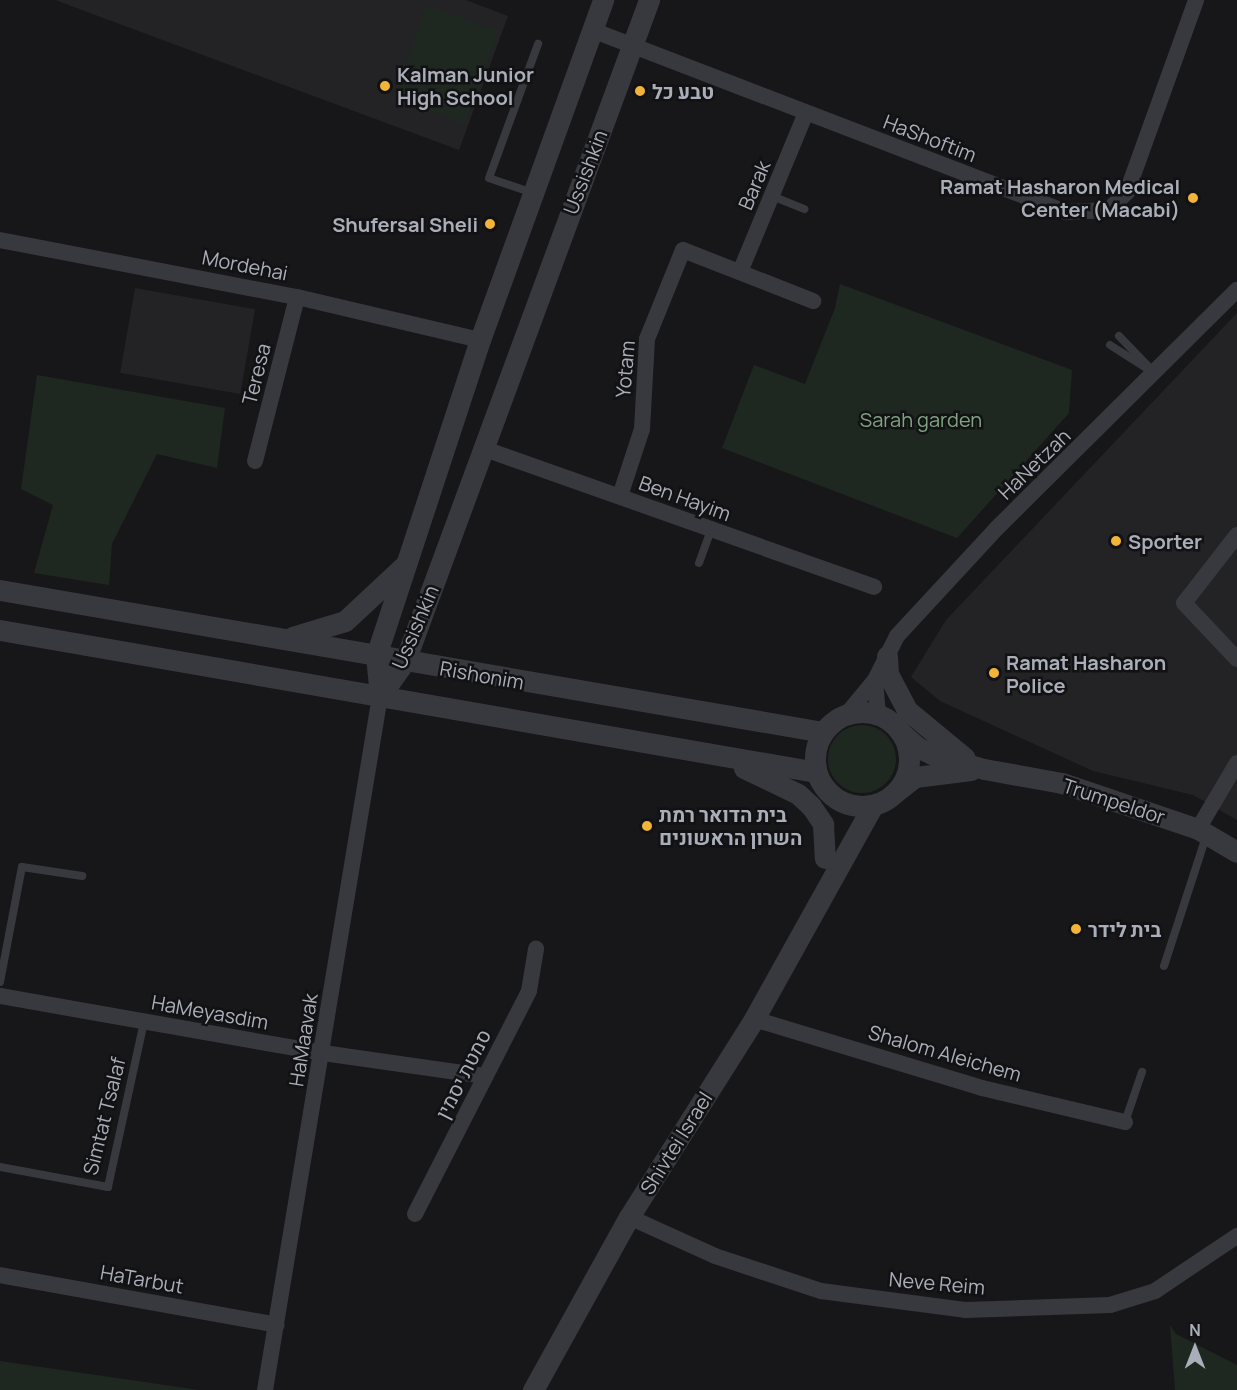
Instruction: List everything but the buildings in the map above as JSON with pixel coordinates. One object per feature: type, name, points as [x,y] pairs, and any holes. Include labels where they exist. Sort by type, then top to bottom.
[{"type":"street","name":"Ussishkin","points":[[380,696],[376,656],[480,340],[603,0]]},
{"type":"street","name":"Ussishkin","points":[[380,696],[405,662],[482,448],[650,0]]},
{"type":"street","name":"HaShoftim","points":[[592,30],[1066,212],[1108,210],[1127,192],[1196,0]]},
{"type":"street","name":"Barak","points":[[740,272],[806,113]]},
{"type":"street","name":"Mordehai","points":[[0,240],[297,297],[480,340]]},
{"type":"street","name":"Yotam","points":[[620,496],[642,429],[646,339],[683,250],[740,272]]},
{"type":"street","points":[[740,272],[813,301]]},
{"type":"street","name":"HaNetzah","points":[[846,715],[875,680],[897,636],[997,528],[1237,290]]},
{"type":"street","name":"Teresa","points":[[255,461],[297,297]]},
{"type":"street","name":"Ben Hayim","points":[[482,448],[874,587]]},
{"type":"street","points":[[1237,535],[1184,603],[1237,659]]},
{"type":"street","points":[[281,639],[315,633],[345,621],[407,563]]},
{"type":"street","name":"Rishonim","points":[[0,590],[405,662],[823,732]]},
{"type":"street","name":"Rishonim","points":[[0,630],[816,772]]},
{"type":"street","points":[[887,656],[888,674],[907,710],[926,729],[984,769]]},
{"type":"street","points":[[875,680],[878,715]]},
{"type":"street","name":"HaMaavak","points":[[265,1390],[323,1053],[380,696]]},
{"type":"street","points":[[846,715],[878,715],[900,732],[907,747],[909,763],[897,791],[873,805],[857,806],[828,793],[816,772],[816,747],[823,732],[846,715]]},
{"type":"street","name":"Trumpeldor","points":[[900,732],[917,747],[984,769],[1062,783],[1202,831],[1237,852]]},
{"type":"street","points":[[704,753],[798,794],[823,824],[825,858]]},
{"type":"street","points":[[1202,831],[1237,763]]},
{"type":"street","name":"Trumpeldor","points":[[897,791],[915,777],[984,769]]},
{"type":"street","name":"Shivtei Israel","points":[[823,897],[831,813],[828,793]]},
{"type":"street","name":"Shivtei Israel","points":[[533,1390],[629,1217],[754,1019],[873,805]]},
{"type":"street","name":"סמטת יסמין","points":[[415,1214],[529,991],[536,949]]},
{"type":"street","name":"HaMeyasdim","points":[[0,996],[323,1053],[485,1076]]},
{"type":"street","name":"Shalom Aleichem","points":[[754,1019],[982,1088],[1125,1122]]},
{"type":"street","name":"Neve Reim","points":[[629,1217],[716,1257],[821,1291],[965,1310],[1110,1305],[1155,1291],[1183,1276],[1237,1236]]},
{"type":"street","name":"HaTarbut","points":[[0,1275],[277,1324]]},
{"type":"lane","points":[[533,193],[489,178],[538,44]]},
{"type":"lane","points":[[772,195],[804,209]]},
{"type":"lane","points":[[1119,336],[1154,374]]},
{"type":"lane","points":[[1110,345],[1154,374]]},
{"type":"lane","points":[[699,563],[711,530]]},
{"type":"lane","points":[[1164,966],[1202,831]]},
{"type":"lane","points":[[0,982],[22,867],[82,876]]},
{"type":"lane","name":"Simtat Tsalaf","points":[[0,1167],[108,1187],[144,1022]]},
{"type":"lane","points":[[1125,1122],[1143,1071]]},
{"type":"shaded area","name":"Kalman Junior High School","points":[[55,0],[466,0],[508,16],[459,150]]},
{"type":"shaded area","points":[[135,288],[255,309],[240,394],[120,373]]},
{"type":"shaded area","points":[[1237,313],[1237,820],[1193,795],[1093,771],[940,701],[911,677],[946,620]]},
{"type":"green space","points":[[427,5],[498,31],[465,124],[393,98]]},
{"type":"green space","name":"Sarah garden","points":[[840,284],[1072,370],[1069,413],[957,538],[722,448],[754,365],[805,384],[835,308]]},
{"type":"green space","points":[[37,375],[225,408],[217,468],[157,454],[112,544],[109,585],[34,573],[53,505],[21,489]]},
{"type":"green space","points":[[869,725],[881,731],[890,740],[896,752],[894,772],[886,783],[869,793],[855,793],[838,783],[830,772],[828,752],[838,735],[849,727]]},
{"type":"green space","points":[[1170,1325],[1176,1334],[1237,1365],[1237,1390],[1175,1390]]},
{"type":"green space","points":[[0,1361],[199,1390],[0,1390]]},
{"type":"place","name":"Kalman Junior High School","points":[[385,86]]},
{"type":"place","name":"טבע כל","points":[[640,91]]},
{"type":"place","name":"Ramat Hasharon Medical Center (Macabi)","points":[[1193,198]]},
{"type":"place","name":"Shufersal Sheli","points":[[490,224]]},
{"type":"place","name":"Sporter","points":[[1116,541]]},
{"type":"place","name":"Ramat Hasharon Police","points":[[994,673]]},
{"type":"place","name":"בית הדואר רמת השרון הראשונים","points":[[647,826]]},
{"type":"place","name":"בית לידר","points":[[1076,929]]}]
